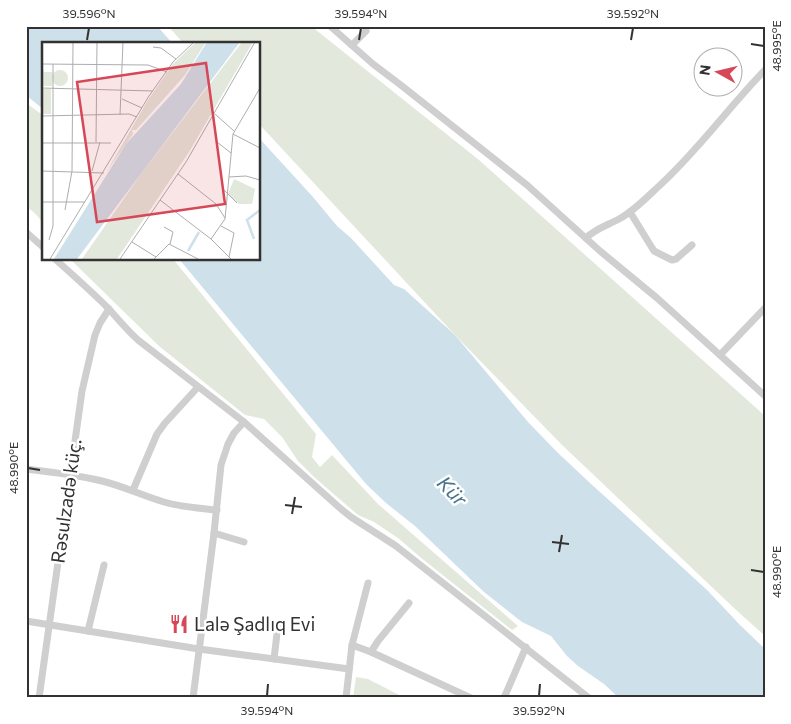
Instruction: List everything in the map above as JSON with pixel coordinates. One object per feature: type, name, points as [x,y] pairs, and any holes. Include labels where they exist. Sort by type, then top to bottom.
[{"type":"street","points":[[330,26],[373,64],[527,185],[657,298],[765,396]]},
{"type":"street","points":[[352,45],[366,31]]},
{"type":"street","points":[[586,238],[596,230],[630,212],[675,170],[765,70]]},
{"type":"street","points":[[630,212],[654,250],[658,253],[672,260],[676,259],[692,245]]},
{"type":"street","points":[[26,232],[42,246]]},
{"type":"street","points":[[56,260],[110,310],[138,340],[244,422],[350,517],[396,546],[589,698]]},
{"type":"street","points":[[720,355],[765,308]]},
{"type":"street","name":"Rəsulzadə küç.","points":[[39,698],[82,391],[95,335],[100,323],[110,310]]},
{"type":"street","points":[[133,490],[158,434],[165,423],[198,387]]},
{"type":"street","points":[[193,698],[221,465],[234,433],[244,422]]},
{"type":"street","points":[[26,469],[102,481],[133,490],[162,502],[217,510]]},
{"type":"street","points":[[214,533],[244,542]]},
{"type":"street","points":[[88,630],[104,565]]},
{"type":"street","points":[[346,698],[352,645],[368,583]]},
{"type":"street","points":[[371,652],[409,603]]},
{"type":"street","points":[[26,621],[349,669]]},
{"type":"street","points":[[274,659],[278,626]]},
{"type":"street","points":[[352,645],[471,698]]},
{"type":"street","points":[[504,698],[526,648]]},
{"type":"shaded area","points":[[168,26],[311,26],[479,160],[765,416],[765,636],[561,444],[455,335],[260,125],[260,42],[182,42]]},
{"type":"shaded area","points":[[26,103],[42,115],[42,222],[26,207]]},
{"type":"shaded area","points":[[71,260],[174,260],[316,434],[312,457],[320,467],[332,455],[378,504],[518,626],[512,630],[398,538],[374,522],[358,515],[298,461],[282,437],[264,419],[245,415],[159,346]]},
{"type":"shaded area","points":[[356,677],[368,679],[405,698],[353,698]]},
{"type":"water","points":[[26,26],[157,26],[171,42],[42,42],[42,108],[26,95]]},
{"type":"water","name":"Kür","points":[[260,139],[337,226],[351,238],[394,285],[404,289],[455,335],[528,422],[556,451],[708,591],[765,649],[765,698],[619,698],[567,656],[551,636],[522,622],[484,592],[415,526],[366,484],[180,260],[260,260]]},
{"type":"place","name":"Lalə Şadlıq Evi","points":[[179,624]]}]
